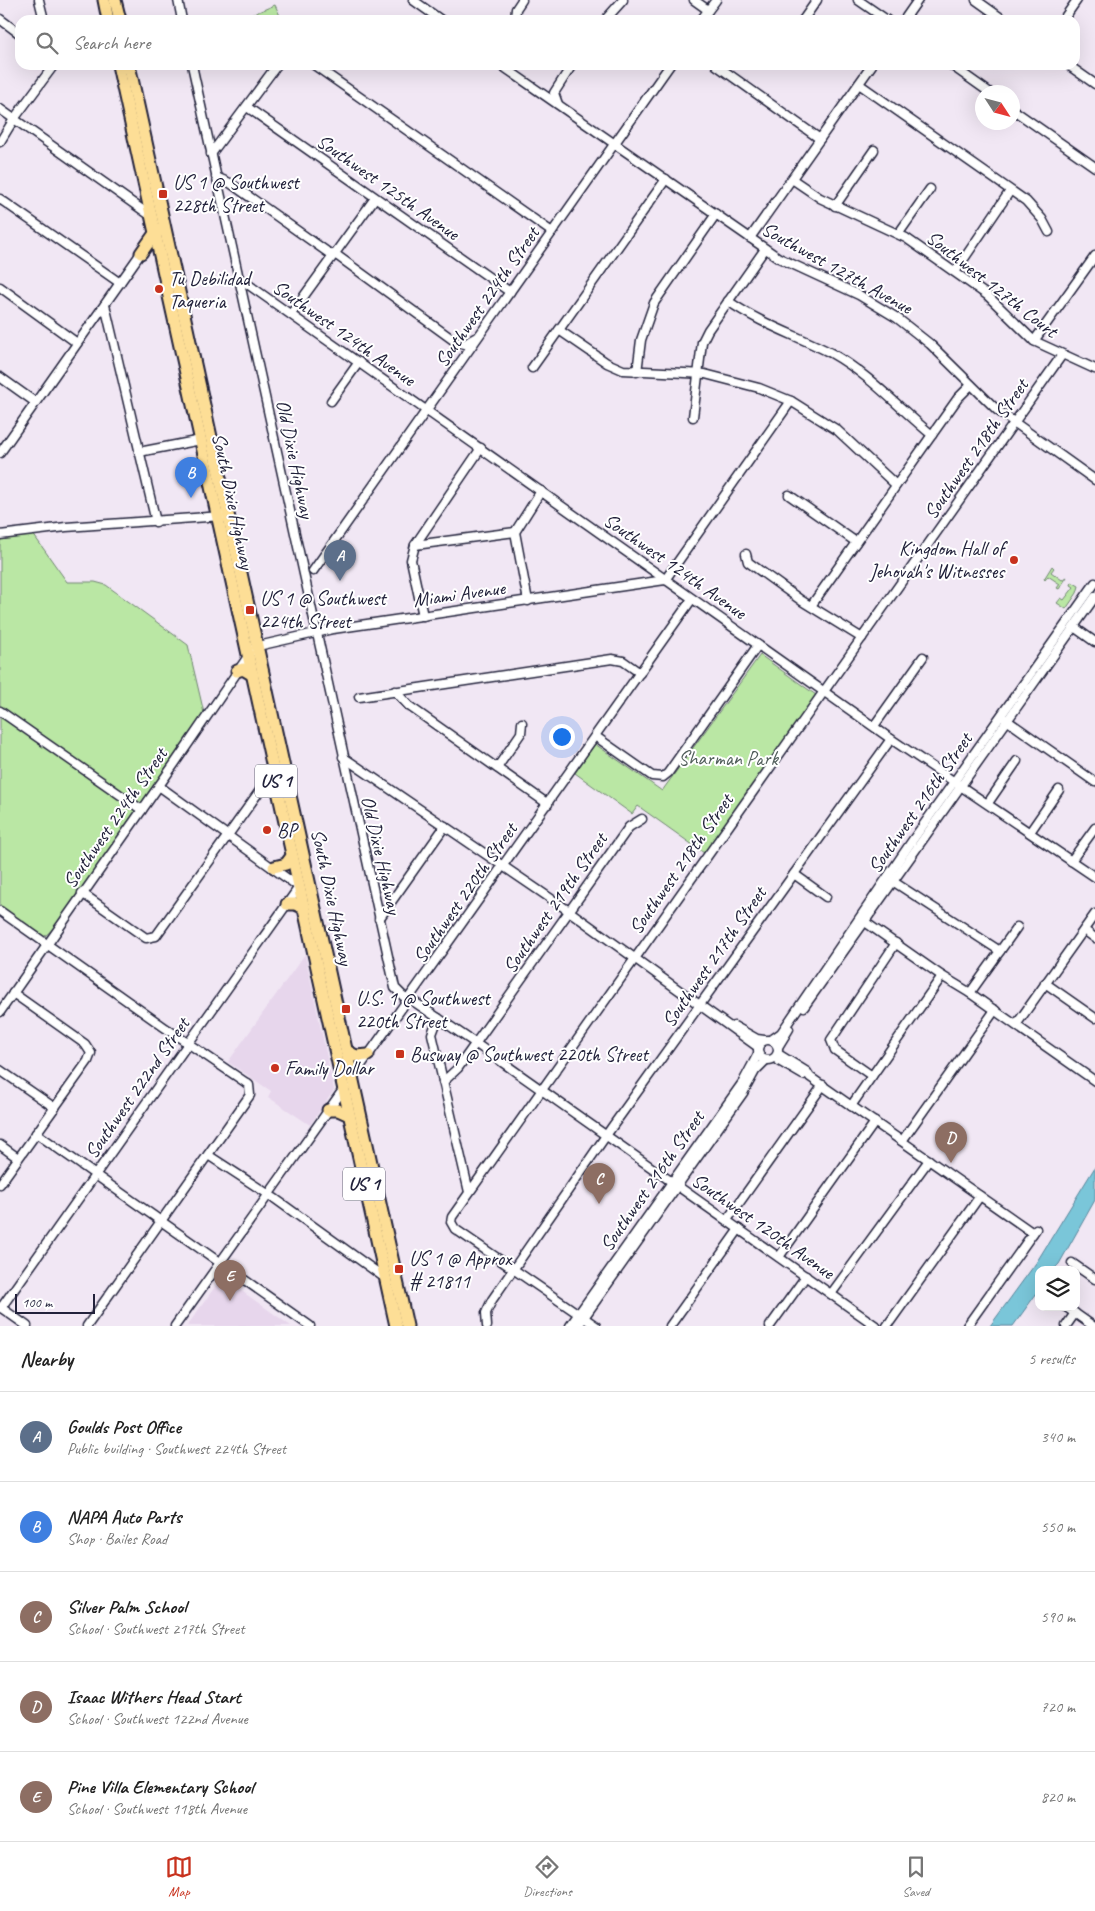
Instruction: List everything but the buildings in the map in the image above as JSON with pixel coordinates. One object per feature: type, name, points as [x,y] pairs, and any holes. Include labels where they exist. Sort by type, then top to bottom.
[{"type":"highway","points":[[104,0],[107,15]]},
{"type":"highway","points":[[116,0],[119,15]]},
{"type":"highway","name":"South Dixie Highway","points":[[119,70],[200,440],[223,516],[258,646],[407,1326]]},
{"type":"highway","name":"South Dixie Highway","points":[[131,70],[209,424],[233,585],[396,1326]]},
{"type":"highway","points":[[134,137],[143,150],[154,203],[161,208]]},
{"type":"highway","points":[[141,253],[164,222]]},
{"type":"highway","points":[[141,253],[151,250],[160,255]]},
{"type":"highway","points":[[178,338],[186,346],[200,408],[209,424]]},
{"type":"highway","points":[[233,585],[239,592],[250,639],[258,646]]},
{"type":"highway","points":[[248,654],[256,660],[270,726],[278,739]]},
{"type":"highway","points":[[237,670],[246,670],[253,675]]},
{"type":"highway","points":[[274,867],[286,864],[292,856]]},
{"type":"highway","points":[[307,870],[306,878],[299,887],[308,895],[320,954],[328,965]]},
{"type":"highway","points":[[287,904],[295,904],[304,908]]},
{"type":"highway","points":[[322,992],[330,1004],[345,1069],[347,1074],[353,1077]]},
{"type":"highway","points":[[347,1051],[356,1056],[368,1055]]},
{"type":"highway","points":[[344,1089],[352,1097],[366,1159],[373,1171]]},
{"type":"highway","points":[[328,1110],[338,1110],[349,1115]]},
{"type":"highway","points":[[394,1266],[391,1274],[385,1278],[393,1284],[402,1326]]},
{"type":"street","points":[[39,0],[43,15]]},
{"type":"street","points":[[178,0],[181,15]]},
{"type":"street","points":[[413,0],[434,15]]},
{"type":"street","points":[[515,15],[516,9],[522,0]]},
{"type":"street","points":[[610,15],[623,0]]},
{"type":"street","points":[[694,0],[708,10]]},
{"type":"street","points":[[704,15],[716,0]]},
{"type":"street","points":[[806,15],[817,0]]},
{"type":"street","points":[[858,0],[880,15]]},
{"type":"street","points":[[908,15],[918,0]]},
{"type":"street","points":[[976,0],[987,3],[999,15]]},
{"type":"street","points":[[1066,15],[1077,0]]},
{"type":"street","points":[[0,19],[15,30]]},
{"type":"street","points":[[0,142],[14,119],[50,70]]},
{"type":"street","name":"Old Dixie Highway","points":[[193,70],[395,988],[402,996],[410,999]]},
{"type":"street","points":[[211,154],[273,70]]},
{"type":"street","points":[[321,70],[552,232]]},
{"type":"street","name":"Southwest 127th Avenue","points":[[508,70],[666,178],[765,249],[787,263],[847,289],[888,312],[930,344],[992,406],[1095,480]]},
{"type":"street","points":[[560,106],[554,93],[569,70]]},
{"type":"street","name":"Southwest 224th Street","points":[[306,581],[666,70]]},
{"type":"street","points":[[723,70],[820,139]]},
{"type":"street","points":[[750,238],[869,70]]},
{"type":"street","points":[[957,70],[980,85]]},
{"type":"street","points":[[1075,70],[1095,84]]},
{"type":"street","points":[[859,84],[1035,210],[1049,232]]},
{"type":"street","name":"Southwest 125th Avenue","points":[[247,107],[510,292]]},
{"type":"street","points":[[0,109],[151,216]]},
{"type":"street","points":[[1020,115],[1095,167]]},
{"type":"street","points":[[835,206],[874,150]]},
{"type":"street","points":[[216,177],[230,183],[459,343],[467,344],[480,336]]},
{"type":"street","points":[[532,368],[666,178]]},
{"type":"street","name":"Southwest 127th Court","points":[[792,179],[835,206],[898,234],[955,272],[999,305],[1022,332],[1034,341],[1062,356],[1095,369]]},
{"type":"street","points":[[898,234],[930,190]]},
{"type":"street","points":[[955,272],[1010,191]]},
{"type":"street","points":[[291,314],[375,198]]},
{"type":"street","points":[[0,199],[120,283]]},
{"type":"street","points":[[637,372],[642,340],[654,303],[716,214]]},
{"type":"street","points":[[693,417],[702,342],[708,330],[765,249]]},
{"type":"street","points":[[0,453],[141,253]]},
{"type":"street","points":[[1034,341],[1095,256]]},
{"type":"street","name":"Southwest 124th Avenue","points":[[239,278],[891,739],[1095,877]]},
{"type":"street","points":[[0,287],[77,343]]},
{"type":"street","points":[[728,301],[761,322],[824,350],[853,367],[881,388],[932,434]]},
{"type":"street","points":[[105,305],[156,522]]},
{"type":"street","points":[[559,330],[607,363],[637,372],[698,373],[759,388],[791,401],[837,430],[896,485]]},
{"type":"street","name":"Southwest 218th Street","points":[[514,1270],[455,1229],[451,1222],[452,1216],[1062,356]]},
{"type":"street","points":[[331,401],[359,362]]},
{"type":"street","points":[[0,377],[35,402]]},
{"type":"street","points":[[811,606],[932,434],[958,398],[970,385]]},
{"type":"street","points":[[665,580],[791,401]]},
{"type":"street","points":[[140,452],[200,440]]},
{"type":"street","points":[[423,616],[411,560],[415,545],[481,448]]},
{"type":"street","points":[[528,600],[515,532],[541,491]]},
{"type":"street","points":[[789,495],[856,542]]},
{"type":"street","points":[[0,535],[66,527],[223,516]]},
{"type":"street","points":[[415,545],[515,532]]},
{"type":"street","points":[[746,554],[748,562],[811,606],[862,638]]},
{"type":"street","points":[[303,567],[313,571]]},
{"type":"street","name":"Miami Avenue","points":[[258,646],[317,633],[665,580]]},
{"type":"street","name":"Southwest 216th Street","points":[[570,1326],[581,1316],[674,1183],[742,1082],[758,1051],[768,1040],[781,1033],[898,861],[958,783],[1004,718],[1095,583]]},
{"type":"street","name":"Southwest 216th Street","points":[[1004,718],[1095,597]]},
{"type":"street","name":"Southwest 220th Street","points":[[175,1326],[328,1110],[410,999],[692,599]]},
{"type":"street","points":[[1074,627],[1095,642]]},
{"type":"street","points":[[595,736],[652,776],[659,778],[668,773],[758,645]]},
{"type":"street","name":"Southwest 224th Street","points":[[0,1012],[46,943],[159,786],[248,654],[258,646]]},
{"type":"street","points":[[874,726],[923,657]]},
{"type":"street","points":[[359,696],[612,659],[623,661],[640,673]]},
{"type":"street","points":[[395,691],[409,706],[548,804]]},
{"type":"street","points":[[0,710],[142,810]]},
{"type":"street","points":[[1004,718],[1095,782]]},
{"type":"street","points":[[496,768],[521,734],[522,723]]},
{"type":"street","name":"Southwest 217th Street","points":[[487,1326],[485,1317],[489,1306],[607,1136],[891,739]]},
{"type":"street","points":[[343,757],[568,911],[700,1005],[758,1051],[774,1055],[807,1072],[810,1077],[851,1106],[980,1196],[1034,1231],[967,1326]]},
{"type":"street","points":[[988,803],[1017,761]]},
{"type":"street","points":[[82,893],[146,938],[151,939],[156,936],[266,782]]},
{"type":"street","name":"Southwest 216th Street","points":[[674,1183],[743,1093],[755,1071],[774,1055],[894,882],[958,783]]},
{"type":"street","points":[[159,786],[274,867],[299,887]]},
{"type":"street","points":[[1030,832],[1059,790]]},
{"type":"street","name":"Southwest 219th Street","points":[[443,1082],[458,1068],[629,827],[642,819]]},
{"type":"street","points":[[379,919],[444,826]]},
{"type":"street","points":[[1071,861],[1095,828]]},
{"type":"street","points":[[898,861],[896,870],[869,908],[865,922],[942,976],[995,1010],[1095,1081]]},
{"type":"street","points":[[794,874],[826,897]]},
{"type":"street","points":[[894,882],[1000,951]]},
{"type":"street","name":"Southwest 222nd Street","points":[[1,1308],[299,887]]},
{"type":"street","points":[[0,911],[46,943],[50,948],[248,1084],[250,1095],[87,1326]]},
{"type":"street","points":[[1016,1025],[1095,914]]},
{"type":"street","points":[[970,993],[1017,927]]},
{"type":"street","points":[[1084,930],[1095,938]]},
{"type":"street","points":[[872,1076],[835,1050],[831,1040],[896,944]]},
{"type":"street","points":[[851,1106],[942,976]]},
{"type":"street","points":[[1046,984],[1095,1018]]},
{"type":"street","points":[[0,1184],[89,1058],[91,1050],[13,993]]},
{"type":"street","name":"Southwest 120th Avenue","points":[[410,999],[739,1228],[871,1324]]},
{"type":"street","points":[[902,1141],[995,1010]]},
{"type":"street","points":[[438,1018],[432,1034],[469,1192]]},
{"type":"street","points":[[727,1025],[745,1031],[757,1039],[768,1040],[774,1055]]},
{"type":"street","points":[[0,1070],[55,1108]]},
{"type":"street","points":[[727,1220],[822,1085]]},
{"type":"street","points":[[779,1257],[874,1122]]},
{"type":"street","points":[[36,1133],[310,1326]]},
{"type":"street","points":[[0,1145],[18,1158]]},
{"type":"street","points":[[208,1155],[385,1278]]},
{"type":"street","points":[[832,1294],[929,1160]]},
{"type":"street","points":[[888,1326],[980,1196]]},
{"type":"street","points":[[670,1326],[739,1228]]},
{"type":"street","points":[[1072,1262],[1095,1279]]},
{"type":"street","points":[[514,1270],[596,1326]]},
{"type":"street","points":[[770,1326],[806,1276]]},
{"type":"street","points":[[1,1308],[27,1326]]},
{"type":"street","points":[[1072,1311],[1093,1326]]},
{"type":"street","points":[[1066,1326],[1075,1313]]},
{"type":"street","name":"Southwest 216th Street","points":[[578,1326],[581,1316]]},
{"type":"shaded area","points":[[305,954],[334,1090],[310,1125],[268,1097],[271,1091],[228,1062]]},
{"type":"shaded area","points":[[222,1277],[291,1326],[187,1326]]},
{"type":"green space","points":[[275,5],[280,15],[251,15]]},
{"type":"green space","points":[[33,534],[67,582],[95,582],[106,585],[188,645],[204,713],[53,929],[44,937],[0,908],[0,537]]},
{"type":"green space","points":[[1052,566],[1054,568],[1051,572],[1062,580],[1067,577],[1059,589],[1057,588],[1060,584],[1048,576],[1044,579]]},
{"type":"green space","points":[[1072,582],[1079,586],[1077,593],[1066,609],[1057,603],[1061,598],[1064,600],[1074,587],[1071,585]]},
{"type":"green space","name":"Sharman Park","points":[[760,655],[816,695],[704,853],[638,806],[632,814],[575,773],[595,744],[662,791]]},
{"type":"water","points":[[1095,1167],[1095,1200],[1059,1264],[1057,1266],[1035,1266],[1035,1296],[1013,1326],[990,1326],[1036,1263]]},
{"type":"place","name":"US 1 @ Southwest 228th Street","points":[[163,194]]},
{"type":"place","name":"Tu Debilidad Taqueria","points":[[159,289]]},
{"type":"place","name":"NAPA Auto Parts","points":[[191,498]]},
{"type":"place","name":"Kingdom Hall of Jehovah's Witnesses","points":[[1014,560]]},
{"type":"place","name":"Goulds Post Office","points":[[340,581]]},
{"type":"place","name":"US 1 @ Southwest 224th Street","points":[[250,610]]},
{"type":"place","name":"BP","points":[[267,830]]},
{"type":"place","name":"U.S. 1 @ Southwest 220th Street","points":[[346,1009]]},
{"type":"place","name":"Busway @ Southwest 220th Street","points":[[400,1054]]},
{"type":"place","name":"Family Dollar","points":[[275,1068]]},
{"type":"place","name":"Isaac Withers Head Start","points":[[951,1163]]},
{"type":"place","name":"Silver Palm School","points":[[599,1204]]},
{"type":"place","name":"US 1 @ Approx # 21811","points":[[399,1269]]},
{"type":"place","name":"Pine Villa Elementary School","points":[[230,1301]]}]
